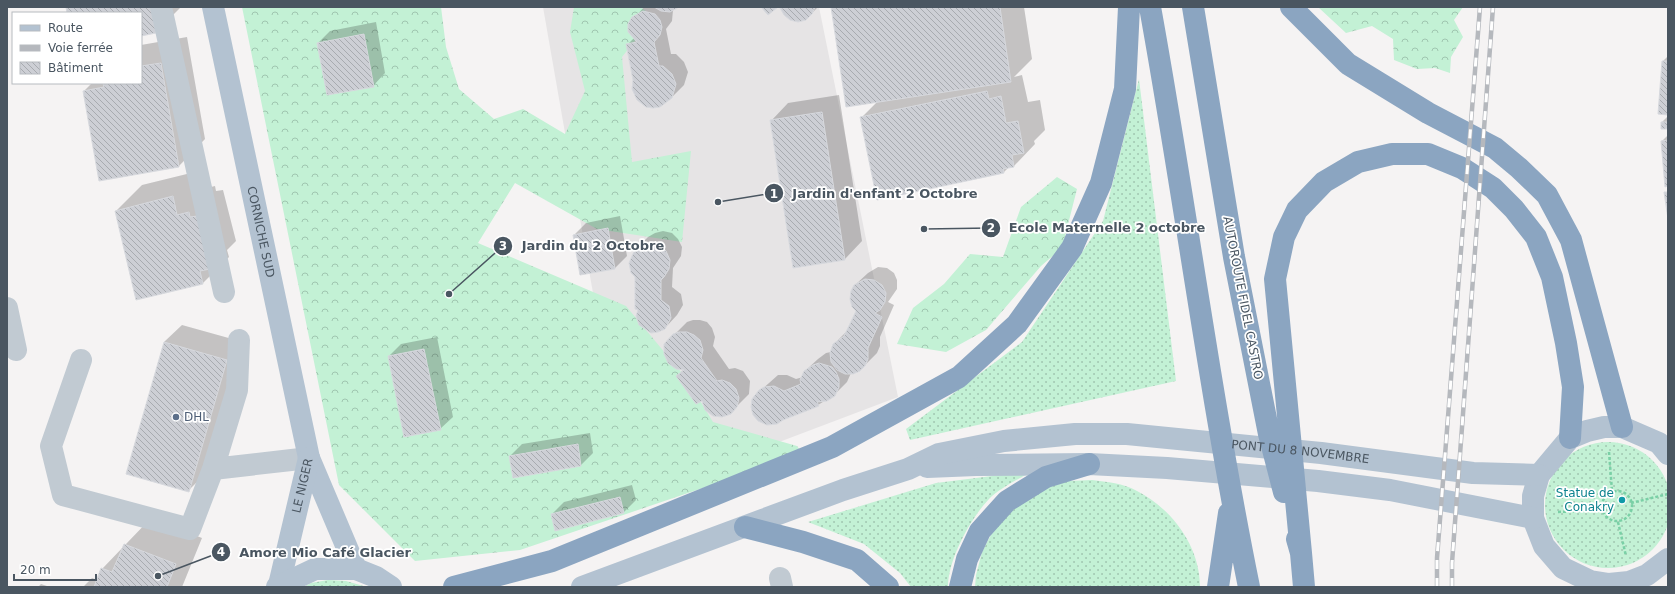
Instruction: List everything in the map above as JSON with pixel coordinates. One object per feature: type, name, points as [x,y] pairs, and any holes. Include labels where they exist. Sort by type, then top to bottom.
[{"type":"highway","points":[[454,587],[552,561],[832,447],[959,377],[1017,324],[1072,248],[1102,183],[1125,89],[1129,7]]},
{"type":"highway","points":[[1150,7],[1172,127],[1231,498],[1249,587]]},
{"type":"highway","name":"AUTOROUTE FIDEL CASTRO","points":[[1192,7],[1234,257],[1268,434],[1301,553],[1304,587]]},
{"type":"highway","points":[[1291,7],[1348,64],[1428,113],[1495,148],[1519,168],[1546,195],[1571,240],[1616,427]]},
{"type":"highway","points":[[1301,553],[1275,279],[1284,237],[1297,210],[1324,182],[1358,162],[1392,154],[1428,154],[1462,168],[1493,188],[1514,209],[1536,237],[1552,277],[1573,387],[1570,438]]},
{"type":"highway","points":[[960,587],[967,559],[980,531],[1007,501],[1046,477],[1089,464]]},
{"type":"highway","points":[[1218,587],[1231,498]]},
{"type":"highway","points":[[745,527],[803,542],[857,560],[888,587]]},
{"type":"main road","name":"CORNICHE SUD","points":[[213,7],[308,458]]},
{"type":"main road","points":[[1668,454],[1659,443],[1616,427],[1586,431],[1570,438],[1539,475],[1533,496],[1533,518],[1544,546],[1563,568],[1593,584],[1644,581],[1668,559]]},
{"type":"main road","name":"PONT DU 8 NOVEMBRE","points":[[908,469],[939,454],[1004,440],[1075,434],[1127,434],[1321,453],[1473,473],[1539,475]]},
{"type":"main road","name":"LE NIGER","points":[[308,458],[356,569]]},
{"type":"main road","name":"LE NIGER","points":[[278,586],[308,458]]},
{"type":"main road","points":[[582,587],[843,490],[908,469],[976,465],[1122,465],[1318,481],[1390,490],[1533,518]]},
{"type":"main road","points":[[278,586],[315,568],[356,569],[376,577],[391,587]]},
{"type":"lane","points":[[161,7],[224,292]]},
{"type":"lane","points":[[7,308],[16,350]]},
{"type":"lane","points":[[80,360],[51,446],[63,496],[190,529],[213,469],[237,390],[239,340]]},
{"type":"lane","points":[[213,469],[308,458]]},
{"type":"path","points":[[1612,491],[1609,442],[1616,427]]},
{"type":"path","points":[[1612,491],[1623,492],[1630,498],[1632,503],[1630,513],[1623,520],[1618,522],[1609,520],[1602,510],[1602,500],[1612,491]]},
{"type":"path","points":[[1632,503],[1668,494]]},
{"type":"path","points":[[1533,518],[1548,513],[1602,510]]},
{"type":"path","points":[[1618,522],[1628,566],[1644,581]]},
{"type":"shaded area","points":[[543,7],[819,7],[898,397],[629,499]]},
{"type":"green space","points":[[242,7],[441,7],[446,47],[459,89],[494,119],[523,109],[565,134],[585,91],[570,32],[574,7],[641,7],[653,18],[622,57],[632,162],[691,151],[682,242],[597,229],[515,183],[478,243],[626,306],[686,378],[713,422],[797,446],[803,454],[520,550],[415,561],[339,485]]},
{"type":"green space","points":[[1318,7],[1463,7],[1454,20],[1463,37],[1451,57],[1450,73],[1435,68],[1417,69],[1394,60],[1393,39],[1372,26],[1346,33]]},
{"type":"green space","points":[[1139,79],[1176,381],[910,440],[906,429],[1022,342],[1103,221]]},
{"type":"green space","points":[[1057,177],[1077,189],[1062,248],[1041,266],[986,330],[946,352],[897,344],[913,308],[944,284],[970,254],[1003,257],[1021,207]]},
{"type":"green space","points":[[1602,442],[1614,442],[1632,446],[1653,460],[1667,481],[1671,505],[1667,529],[1653,550],[1632,564],[1614,568],[1602,568],[1584,564],[1563,550],[1549,529],[1545,511],[1545,499],[1549,481],[1563,460],[1584,446]]},
{"type":"green space","points":[[1032,471],[992,496],[984,504],[962,538],[952,564],[948,587],[911,587],[900,573],[864,544],[808,522],[936,483]]},
{"type":"green space","points":[[1092,480],[1115,483],[1132,488],[1162,508],[1182,530],[1189,543],[1199,572],[1200,587],[975,587],[976,575],[982,552],[993,531],[1008,513],[1047,487],[1069,481]]},
{"type":"green space","points":[[328,580],[346,581],[367,587],[304,587],[311,583]]},
{"type":"building","points":[[66,7],[151,7],[156,33],[142,36],[142,12],[67,12]]},
{"type":"building","points":[[654,7],[679,7],[670,12],[661,11]]},
{"type":"building","points":[[761,7],[778,7],[768,15]]},
{"type":"building","points":[[815,7],[812,14],[806,20],[798,22],[790,20],[784,15],[780,8]]},
{"type":"building","points":[[831,7],[1000,7],[1011,82],[846,107]]},
{"type":"building","points":[[643,11],[655,14],[660,20],[662,27],[660,35],[654,42],[659,66],[663,66],[672,74],[676,84],[672,98],[660,107],[653,108],[646,107],[637,100],[632,89],[633,80],[626,44],[637,42],[628,32],[628,24],[632,17]]},
{"type":"building","points":[[364,34],[374,87],[327,95],[317,43]]},
{"type":"building","points":[[1662,61],[1668,61],[1668,115],[1658,114]]},
{"type":"building","points":[[161,63],[179,167],[99,181],[83,91],[104,87],[103,84],[142,84],[142,66]]},
{"type":"building","points":[[987,91],[989,99],[1001,96],[1006,123],[1018,121],[1024,153],[1012,155],[1014,167],[1003,169],[1004,173],[877,200],[860,117]]},
{"type":"building","points":[[822,112],[845,260],[793,268],[770,120]]},
{"type":"building","points":[[1661,122],[1668,122],[1668,129],[1661,129]]},
{"type":"building","points":[[1668,140],[1668,186],[1665,187],[1661,141]]},
{"type":"building","points":[[1664,192],[1668,192],[1668,219]]},
{"type":"building","points":[[173,196],[177,215],[189,212],[190,217],[197,216],[210,269],[200,271],[203,284],[136,300],[115,211]]},
{"type":"building","points":[[608,228],[615,269],[580,275],[573,235]]},
{"type":"building","points":[[650,243],[659,245],[666,251],[670,260],[669,269],[661,280],[661,300],[669,306],[671,318],[665,329],[651,333],[639,325],[636,316],[638,310],[635,309],[635,277],[631,273],[629,263],[635,249],[641,245]]},
{"type":"building","points":[[865,279],[874,280],[882,285],[886,293],[885,302],[880,310],[875,313],[882,317],[868,348],[868,359],[865,366],[860,371],[853,374],[845,374],[837,370],[831,362],[830,353],[833,344],[844,336],[856,311],[852,307],[850,299],[851,291],[854,285]]},
{"type":"building","points":[[687,332],[700,340],[703,350],[701,358],[717,381],[722,380],[730,383],[736,389],[739,398],[737,407],[731,414],[722,417],[713,416],[705,410],[702,401],[696,404],[676,376],[684,370],[676,369],[668,363],[664,354],[664,344],[673,334]]},
{"type":"building","name":"DHL","points":[[164,342],[227,360],[189,492],[126,474]]},
{"type":"building","points":[[424,349],[441,430],[404,437],[388,356]]},
{"type":"building","points":[[819,363],[832,367],[836,372],[839,379],[839,387],[835,396],[827,401],[817,402],[819,406],[783,420],[777,424],[767,425],[758,421],[753,415],[751,407],[752,399],[759,390],[764,387],[774,386],[784,391],[801,384],[800,380],[804,371]]},
{"type":"building","points":[[578,444],[581,466],[513,478],[509,456]]},
{"type":"building","points":[[620,497],[624,513],[555,531],[551,514]]},
{"type":"building","points":[[124,544],[176,564],[167,587],[94,587],[101,568],[112,572]]},
{"type":"railway","points":[[1437,587],[1437,558],[1480,7]]},
{"type":"railway","points":[[1452,587],[1452,563],[1493,7]]},
{"type":"place","name":"Jardin d'enfant 2 Octobre","points":[[718,202]]},
{"type":"place","name":"Ecole Maternelle 2 octobre","points":[[924,229]]},
{"type":"place","name":"Jardin du 2 Octobre","points":[[449,294]]},
{"type":"place","name":"DHL","points":[[176,417]]},
{"type":"place","name":"Statue de Conakry","points":[[1622,500]]},
{"type":"place","name":"Amore Mio Café Glacier","points":[[158,576]]}]
